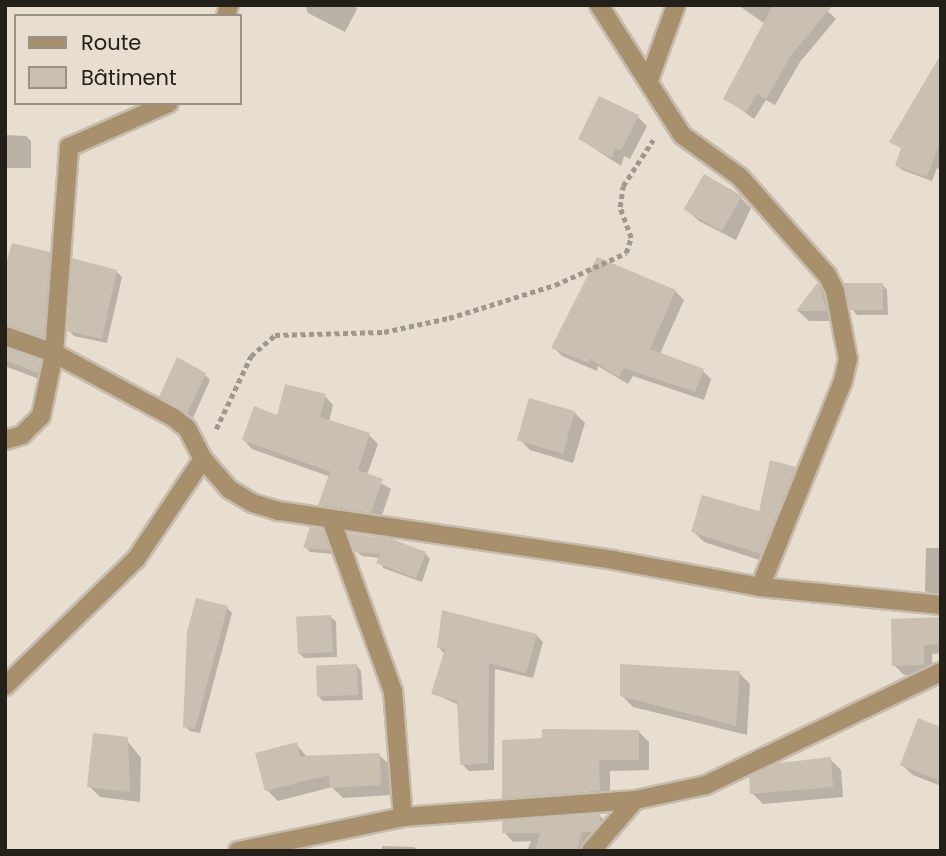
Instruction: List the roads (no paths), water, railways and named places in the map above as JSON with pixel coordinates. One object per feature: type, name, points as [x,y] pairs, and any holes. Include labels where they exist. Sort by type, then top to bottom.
[{"type":"street","points":[[599,5],[649,80],[670,119],[695,146],[740,177],[827,275],[845,334],[848,359],[843,382],[760,586]]},
{"type":"street","points":[[649,80],[676,5]]},
{"type":"street","points":[[5,440],[22,435],[41,416],[54,353],[69,147],[164,105]]},
{"type":"street","points":[[5,336],[54,353],[174,418],[187,428],[203,459],[229,489],[252,503],[332,522],[613,559],[760,586],[941,605]]},
{"type":"street","points":[[5,686],[136,559],[203,459]]},
{"type":"street","points":[[332,522],[393,691],[403,817]]},
{"type":"street","points":[[238,851],[403,817],[635,800],[706,785],[941,672]]},
{"type":"street","points":[[591,851],[635,800]]}]
